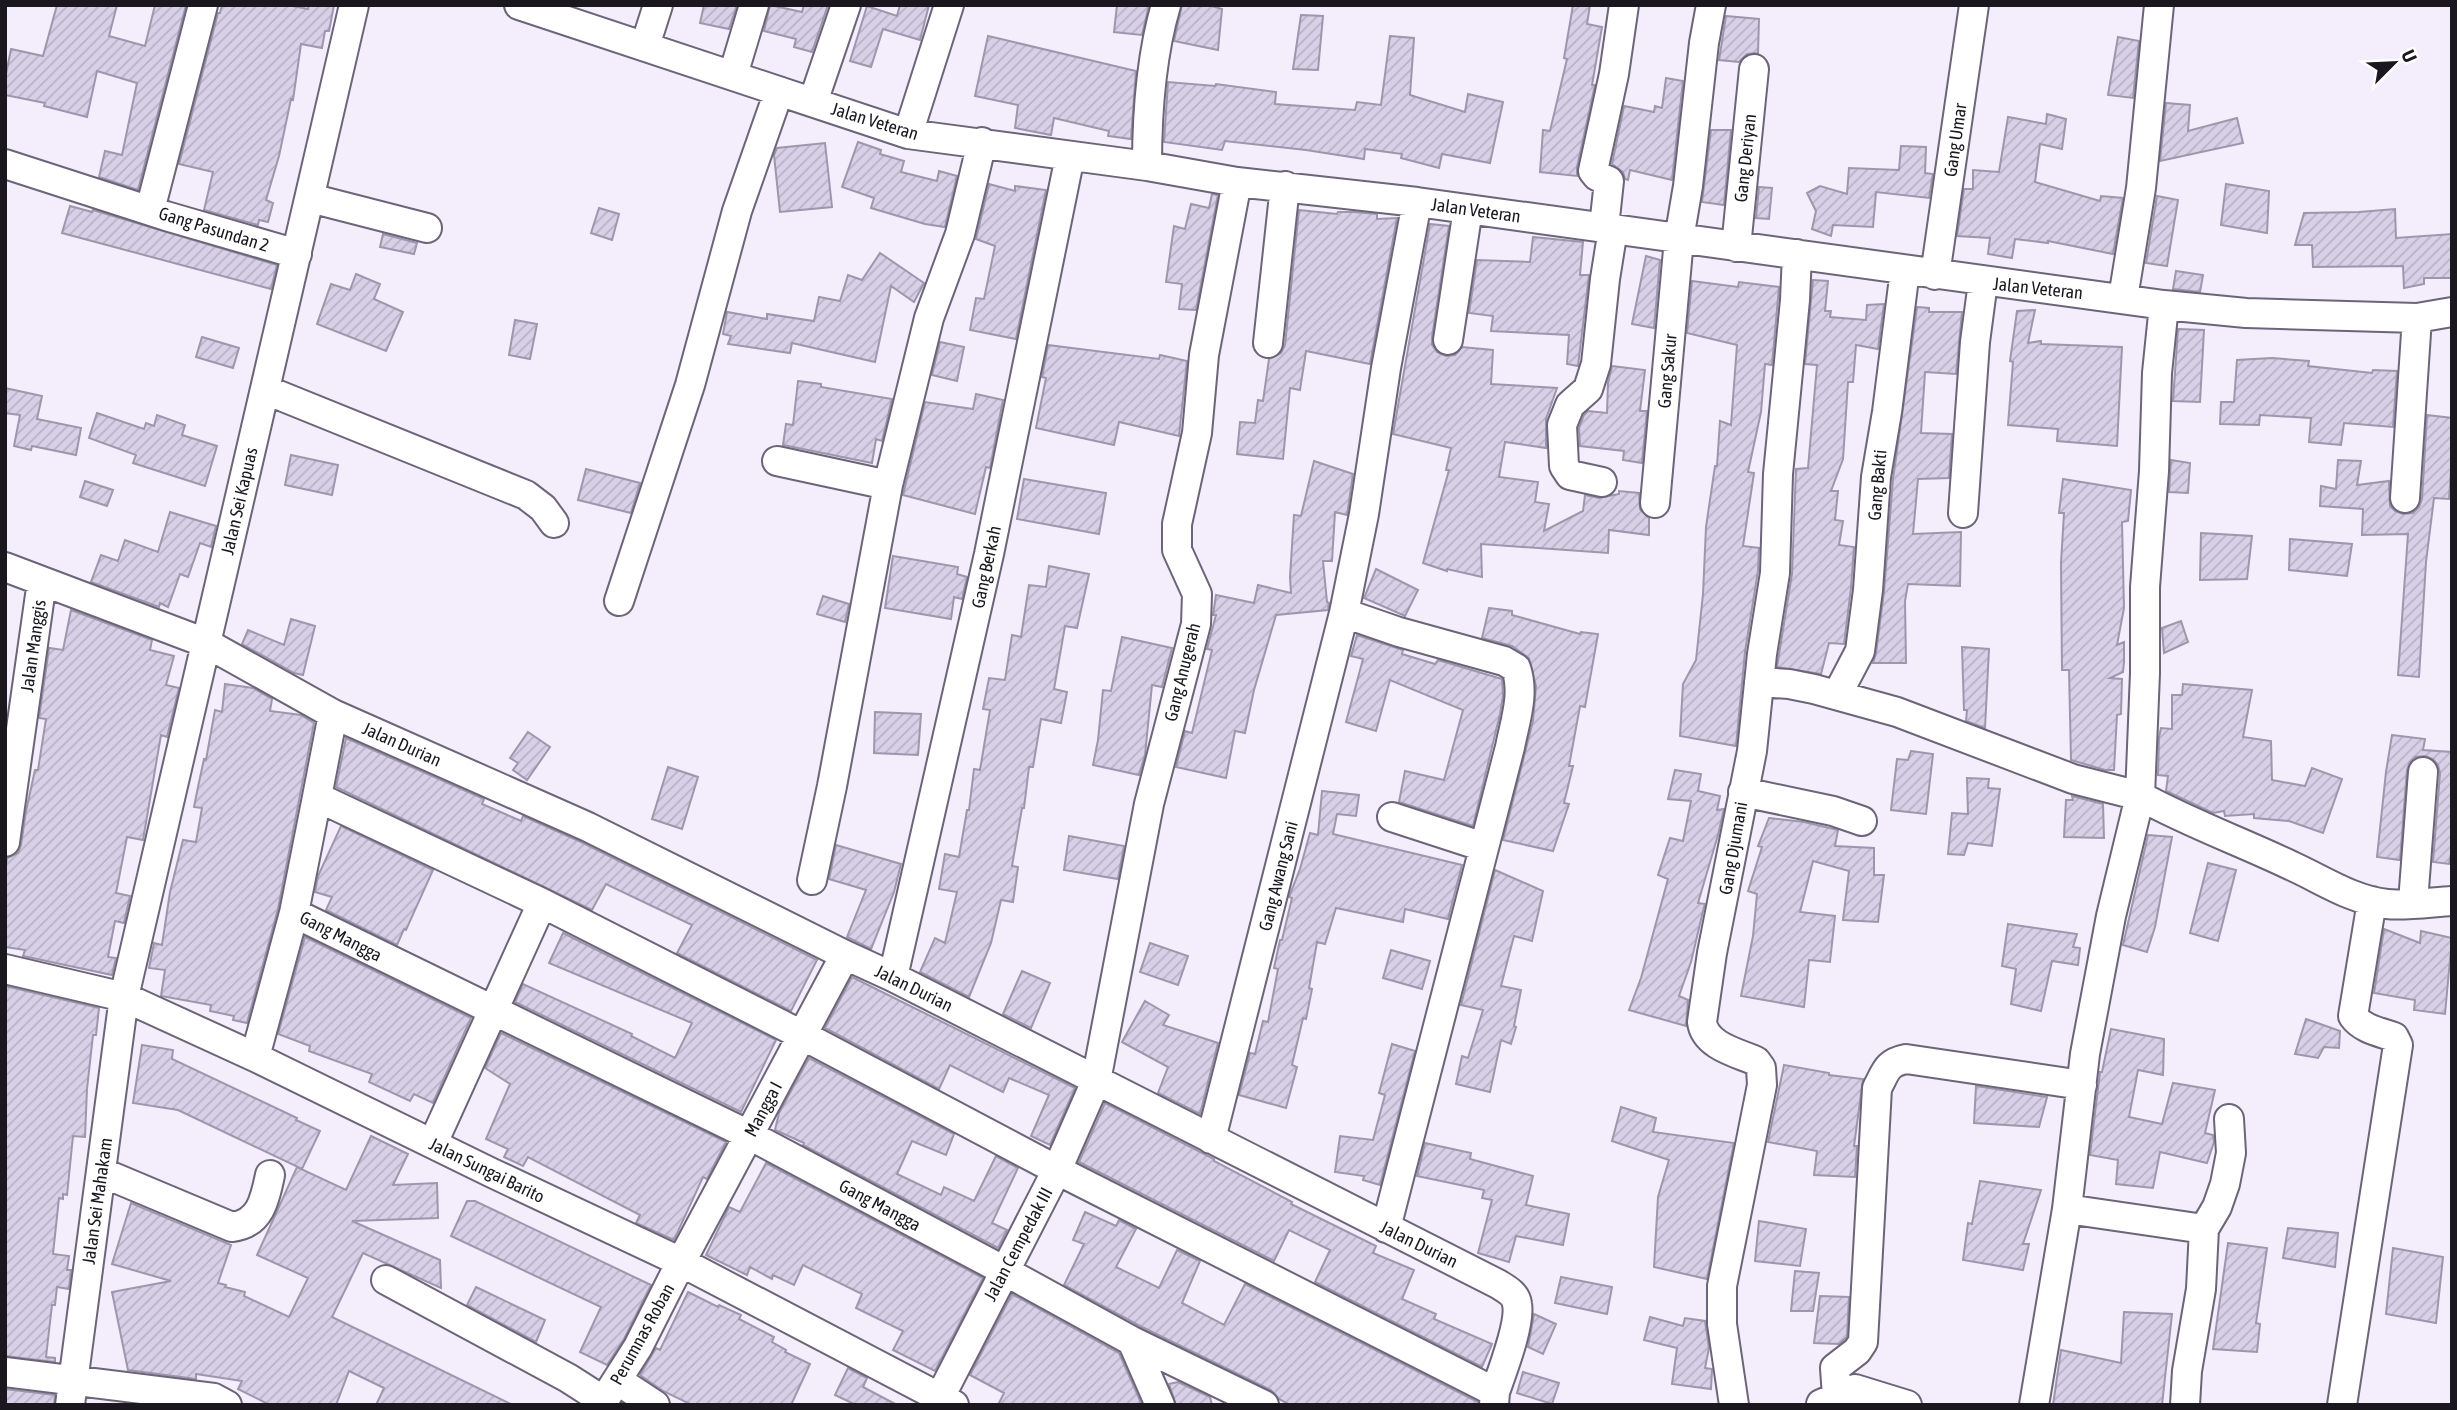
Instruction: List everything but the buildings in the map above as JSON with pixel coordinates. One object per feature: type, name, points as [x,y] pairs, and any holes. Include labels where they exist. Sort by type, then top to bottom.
[{"type":"street","name":"Gang Pasundan 2","points":[[203,5],[150,210],[297,254]]},
{"type":"street","name":"Jalan Sei Kapuas","points":[[124,997],[354,5]]},
{"type":"street","name":"Jalan Veteran","points":[[519,5],[908,134],[1147,166],[1237,182],[1416,202],[2164,305],[2246,313],[2417,318],[2452,312]]},
{"type":"street","points":[[645,46],[658,5]]},
{"type":"street","points":[[733,75],[754,5]]},
{"type":"street","points":[[813,102],[846,5]]},
{"type":"street","points":[[908,134],[948,5]]},
{"type":"street","points":[[1147,166],[1150,103],[1166,5]]},
{"type":"street","points":[[1602,482],[1570,475],[1564,466],[1562,425],[1570,405],[1588,389],[1596,364],[1609,228],[1609,181],[1597,176],[1593,171],[1614,74],[1624,5]]},
{"type":"street","name":"Gang Sakur","points":[[1655,502],[1679,239],[1710,5]]},
{"type":"street","name":"Gang Umar","points":[[1935,275],[1975,5]]},
{"type":"street","points":[[2123,298],[2141,188],[2159,5]]},
{"type":"street","name":"Gang Deriyan","points":[[1736,247],[1754,69]]},
{"type":"street","points":[[619,601],[690,385],[737,211],[779,91]]},
{"type":"street","points":[[812,880],[888,485],[929,318],[960,234],[982,142]]},
{"type":"street","name":"Gang Berkah","points":[[893,977],[989,554],[1070,156]]},
{"type":"street","points":[[5,164],[150,210]]},
{"type":"street","name":"Gang Anugerah","points":[[1096,1081],[1149,804],[1196,624],[1197,594],[1177,550],[1177,524],[1197,433],[1204,355],[1237,182]]},
{"type":"street","points":[[1268,342],[1285,186]]},
{"type":"street","points":[[310,198],[427,228]]},
{"type":"street","name":"Gang Awang Sani","points":[[1212,1139],[1344,613],[1364,514],[1416,202]]},
{"type":"street","points":[[1448,340],[1468,209]]},
{"type":"street","name":"Gang Djumani","points":[[1734,1405],[1722,1324],[1722,1286],[1763,1076],[1756,1061],[1711,1040],[1703,1032],[1702,1022],[1712,953],[1752,751],[1774,573],[1778,474],[1797,254]]},
{"type":"street","name":"Gang Bakti","points":[[1837,695],[1860,651],[1868,590],[1875,477],[1887,412],[1905,270]]},
{"type":"street","points":[[1963,513],[1975,342],[1983,282]]},
{"type":"street","points":[[2034,1405],[2067,1209],[2085,1054],[2111,915],[2140,796],[2145,587],[2154,471],[2157,373],[2164,305]]},
{"type":"street","points":[[2405,498],[2417,318]]},
{"type":"street","points":[[266,390],[526,495],[543,508],[554,523]]},
{"type":"street","points":[[777,461],[888,485]]},
{"type":"street","points":[[5,567],[42,581]]},
{"type":"street","name":"Jalan Manggis","points":[[5,842],[42,581],[205,643]]},
{"type":"street","points":[[1344,613],[1399,632],[1504,661],[1516,667],[1520,679],[1510,747],[1386,1228]]},
{"type":"street","name":"Jalan Durian","points":[[205,643],[333,714],[588,827],[893,977],[1498,1283],[1511,1293],[1517,1303],[1517,1320],[1495,1399]]},
{"type":"street","points":[[1759,682],[1789,684],[1907,715],[2073,779],[2140,796],[2174,815],[2293,866],[2335,889],[2372,901],[2389,905],[2452,901]]},
{"type":"street","name":"Gang Mangga","points":[[333,714],[294,913],[749,1135],[1132,1341],[1264,1405]]},
{"type":"street","points":[[2413,902],[2423,772]]},
{"type":"street","points":[[1743,792],[1833,811],[1862,821]]},
{"type":"street","points":[[317,797],[541,903],[802,1035],[1495,1399]]},
{"type":"street","points":[[1392,817],[1484,847]]},
{"type":"street","points":[[2342,1405],[2355,1306],[2398,1045],[2395,1037],[2357,1022],[2353,1016],[2372,901]]},
{"type":"street","points":[[433,1143],[541,903]]},
{"type":"street","points":[[255,1057],[294,913]]},
{"type":"street","name":"Mangga I","points":[[681,1262],[845,955]]},
{"type":"street","name":"Jalan Sungai Barito","points":[[5,969],[124,997],[255,1057],[681,1262],[943,1402]]},
{"type":"street","name":"Jalan Sei Mahakam","points":[[71,1393],[124,997]]},
{"type":"street","points":[[1828,1401],[1835,1368],[1857,1351],[1863,1342],[1877,1088],[1887,1069],[1894,1061],[1906,1059],[2082,1085]]},
{"type":"street","name":"Jalan Cempedak III","points":[[943,1402],[1003,1270],[1057,1170],[1096,1081]]},
{"type":"street","points":[[2185,1405],[2187,1371],[2201,1289],[2204,1229],[2217,1207],[2225,1184],[2231,1153],[2229,1119]]},
{"type":"street","points":[[101,1172],[232,1227],[253,1221],[266,1195],[270,1175]]},
{"type":"street","points":[[2067,1209],[2204,1229]]},
{"type":"street","name":"Perumnas Roban","points":[[607,1395],[638,1347],[681,1262]]},
{"type":"street","points":[[386,1280],[568,1378],[607,1395],[655,1405]]},
{"type":"street","points":[[1132,1341],[1160,1405]]},
{"type":"street","points":[[5,1372],[71,1393],[218,1403]]},
{"type":"street","points":[[1828,1401],[1855,1389],[1907,1405]]}]
